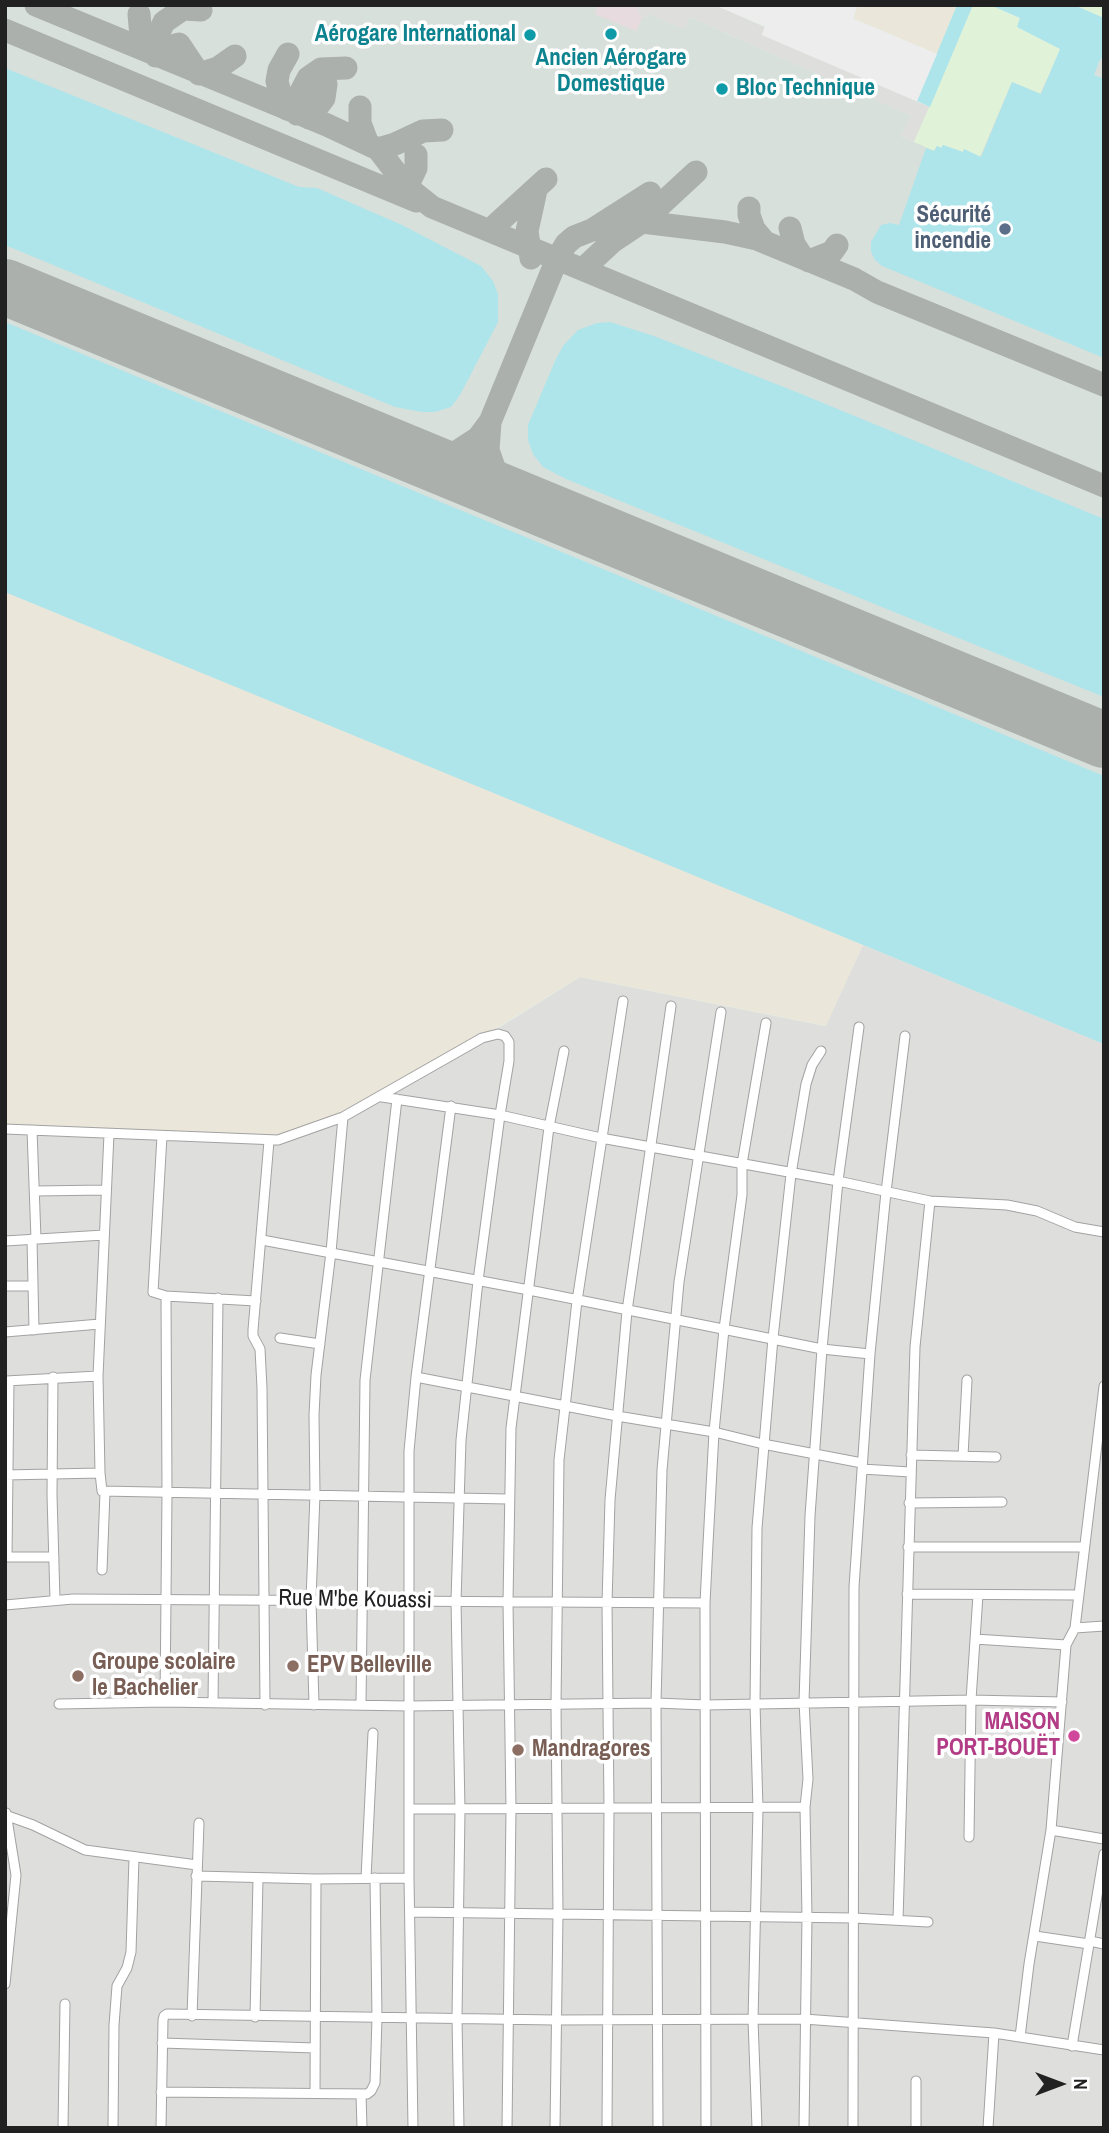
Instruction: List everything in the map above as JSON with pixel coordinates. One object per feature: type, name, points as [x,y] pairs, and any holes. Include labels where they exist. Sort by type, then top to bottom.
[{"type":"street","points":[[555,2128],[558,1913],[556,1602],[559,1460],[577,1301],[622,1001]]},
{"type":"street","points":[[607,2128],[610,1809],[607,1603],[610,1500],[627,1311],[671,1006]]},
{"type":"street","points":[[658,2128],[656,1703],[662,1470],[678,1282],[721,1012]]},
{"type":"street","points":[[706,2128],[705,1603],[714,1432],[724,1329],[742,1195],[742,1164],[766,1023]]},
{"type":"street","points":[[804,2128],[807,1779],[804,1702],[807,1578],[822,1349],[838,1181],[859,1027]]},
{"type":"street","points":[[5,1129],[270,1141],[292,1136],[343,1117],[482,1038],[498,1034],[509,1042],[510,1051],[478,1280],[461,1440],[456,1601],[460,1810],[457,1913],[459,2128]]},
{"type":"street","points":[[853,2128],[854,1587],[870,1354],[905,1037]]},
{"type":"street","points":[[507,2128],[512,1809],[508,1602],[511,1428],[549,1127],[564,1051]]},
{"type":"street","points":[[757,2128],[753,2020],[758,1809],[755,1704],[757,1528],[773,1338],[791,1174],[806,1084],[812,1065],[821,1051]]},
{"type":"street","points":[[382,1097],[500,1115],[601,1138],[838,1181],[930,1202],[1007,1205],[1037,1211],[1075,1227],[1104,1232]]},
{"type":"street","points":[[361,1705],[365,1380],[397,1099]]},
{"type":"street","points":[[413,2128],[409,1878],[409,1451],[451,1107]]},
{"type":"street","points":[[314,1705],[314,1415],[343,1117]]},
{"type":"street","points":[[32,1130],[35,1191],[34,1329]]},
{"type":"street","points":[[109,1134],[98,1376],[100,1488],[105,1492],[509,1499]]},
{"type":"street","points":[[162,1136],[153,1292],[166,1296],[256,1301]]},
{"type":"street","points":[[265,1705],[260,1349],[253,1336],[270,1141]]},
{"type":"street","points":[[35,1191],[105,1190]]},
{"type":"street","points":[[898,1920],[915,1347],[930,1202]]},
{"type":"street","points":[[5,1241],[103,1235]]},
{"type":"street","points":[[262,1240],[822,1349],[870,1354]]},
{"type":"street","points":[[5,1286],[33,1286]]},
{"type":"street","points":[[165,1702],[166,1296]]},
{"type":"street","points":[[214,1703],[218,1298]]},
{"type":"street","points":[[5,1332],[100,1324]]},
{"type":"street","points":[[281,1338],[320,1344]]},
{"type":"street","points":[[54,1557],[6,1557],[7,1381],[98,1376]]},
{"type":"street","points":[[53,1377],[55,1600]]},
{"type":"street","points":[[416,1377],[714,1432],[862,1466],[910,1472]]},
{"type":"street","points":[[963,1456],[967,1380]]},
{"type":"street","points":[[1020,2038],[1051,1830],[1066,1645],[1075,1628],[1104,1385]]},
{"type":"street","points":[[911,1455],[996,1457]]},
{"type":"street","points":[[7,1474],[100,1473]]},
{"type":"street","points":[[102,1570],[105,1492]]},
{"type":"street","points":[[909,1503],[1002,1502]]},
{"type":"street","points":[[908,1547],[1083,1546]]},
{"type":"street","points":[[907,1594],[1078,1595]]},
{"type":"street","points":[[969,1837],[971,1700],[978,1595]]},
{"type":"street","name":"Rue M'be Kouassi","points":[[5,1605],[55,1600],[263,1599],[361,1602],[705,1603]]},
{"type":"street","points":[[1075,1628],[1104,1626]]},
{"type":"street","points":[[975,1639],[1066,1645]]},
{"type":"street","points":[[59,1704],[165,1702],[409,1706],[608,1703],[705,1705],[971,1700],[1062,1702]]},
{"type":"street","points":[[161,2092],[367,2094],[371,2091],[374,2083],[377,2018],[371,1878],[373,1733]]},
{"type":"street","points":[[410,1809],[806,1807]]},
{"type":"street","points":[[6,1813],[85,1850],[197,1865]]},
{"type":"street","points":[[5,1984],[16,1875],[6,1813]]},
{"type":"street","points":[[192,2016],[199,1823]]},
{"type":"street","points":[[1051,1830],[1104,1839]]},
{"type":"street","points":[[1072,2046],[1104,1854]]},
{"type":"street","points":[[113,2128],[117,1986],[127,1968],[131,1951],[134,1858]]},
{"type":"street","points":[[196,1876],[409,1878]]},
{"type":"street","points":[[255,2017],[258,1878]]},
{"type":"street","points":[[315,2092],[316,1879]]},
{"type":"street","points":[[410,1912],[807,1917],[928,1922]]},
{"type":"street","points":[[1035,1936],[1104,1944]]},
{"type":"street","points":[[63,2128],[65,2004]]},
{"type":"street","points":[[161,2128],[164,2016],[507,2020],[804,2019],[995,2033],[1104,2050]]},
{"type":"street","points":[[988,2128],[995,2033]]},
{"type":"street","points":[[162,2043],[315,2048]]},
{"type":"street","points":[[916,2081],[916,2128]]},
{"type":"street","points":[[361,2094],[362,2128]]},
{"type":"shaded area","points":[[5,5],[634,5],[642,18],[646,18],[648,14],[684,29],[690,17],[911,116],[901,136],[934,151],[937,146],[941,148],[943,145],[963,152],[964,149],[980,157],[1012,82],[1040,94],[1063,44],[1104,60],[1104,1044],[5,592]]},
{"type":"shaded area","points":[[598,5],[634,5],[642,18],[636,31],[595,14]]},
{"type":"shaded area","points":[[634,5],[715,5],[765,27],[762,35],[930,107],[914,142],[901,136],[910,116],[690,17],[685,30],[648,14],[646,18],[642,18]]},
{"type":"shaded area","points":[[715,5],[858,5],[853,19],[937,54],[917,101],[762,35],[765,26]]},
{"type":"shaded area","points":[[821,5],[957,5],[937,54]]},
{"type":"shaded area","points":[[957,5],[973,5],[930,107],[917,101]]},
{"type":"shaded area","points":[[973,5],[990,5],[1021,19],[1017,27],[1060,49],[1040,94],[1012,83],[981,157],[943,145],[934,152],[914,142]]},
{"type":"shaded area","points":[[990,5],[1074,5],[1104,18],[1104,60],[1100,59],[1094,75],[1104,79],[1104,358],[882,266],[871,252],[871,242],[881,225],[899,225],[926,148],[934,151],[937,146],[941,148],[943,145],[963,152],[964,149],[981,157],[1012,82],[1041,94],[1060,49],[1017,27],[1020,18]]},
{"type":"shaded area","points":[[1074,5],[1104,5],[1104,18]]},
{"type":"shaded area","points":[[5,68],[299,187],[317,188],[402,225],[481,266],[493,281],[498,294],[498,322],[460,395],[451,407],[435,412],[395,407],[5,245]]},
{"type":"shaded area","points":[[5,322],[1104,776],[1104,1044],[5,592]]},
{"type":"shaded area","points":[[610,322],[654,336],[799,393],[1104,519],[1104,697],[566,479],[543,467],[533,454],[528,440],[528,425],[555,361],[563,346],[578,330],[597,323]]},
{"type":"shaded area","points":[[5,592],[863,945],[826,1026],[580,977],[418,1076],[292,1136],[5,1129]]},
{"type":"shaded area","points":[[863,945],[1104,1044],[1104,2128],[5,2128],[5,1129],[482,1038],[580,977],[825,1026]]},
{"type":"taxiway","points":[[36,5],[327,125],[378,149],[407,187],[432,207],[1104,486]]},
{"type":"taxiway","points":[[156,56],[157,37],[164,22],[183,9],[201,10]]},
{"type":"taxiway","points":[[139,14],[141,37],[156,56]]},
{"type":"taxiway","points":[[5,30],[416,201]]},
{"type":"taxiway","points":[[156,51],[179,44],[199,74],[218,68],[235,56]]},
{"type":"taxiway","points":[[287,109],[277,81],[279,70],[288,54]]},
{"type":"taxiway","points":[[297,114],[297,99],[308,78],[321,69],[346,68]]},
{"type":"taxiway","points":[[309,118],[324,98],[326,84]]},
{"type":"taxiway","points":[[360,107],[360,123],[368,144]]},
{"type":"taxiway","points":[[378,149],[423,131],[442,130]]},
{"type":"taxiway","points":[[407,187],[416,168],[416,155]]},
{"type":"taxiway","points":[[583,269],[612,242],[642,222],[696,172]]},
{"type":"taxiway","points":[[490,230],[546,179]]},
{"type":"taxiway","points":[[531,258],[527,231],[536,190]]},
{"type":"taxiway","points":[[413,455],[455,453],[478,438],[490,422],[557,259],[566,244],[650,193]]},
{"type":"taxiway","points":[[749,208],[754,229],[764,241]]},
{"type":"taxiway","points":[[592,230],[623,222],[642,222],[725,232],[757,239],[854,279],[877,292],[1104,385]]},
{"type":"taxiway","points":[[790,228],[794,244],[803,258]]},
{"type":"taxiway","points":[[809,261],[832,252],[837,245]]},
{"type":"taxiway","points":[[490,422],[488,450],[495,470],[507,486],[523,500]]},
{"type":"runway","points":[[5,287],[1104,740]]},
{"type":"place","name":"Ancien Aérogare Domestique","points":[[611,34]]},
{"type":"place","name":"Aérogare International","points":[[530,35]]},
{"type":"place","name":"Bloc Technique","points":[[722,89]]},
{"type":"place","name":"Sécurité incendie","points":[[1005,229]]},
{"type":"place","name":"EPV Belleville","points":[[293,1666]]},
{"type":"place","name":"Groupe scolaire le Bachelier","points":[[78,1676]]},
{"type":"place","name":"MAISON PORT-BOUËT","points":[[1074,1736]]},
{"type":"place","name":"Mandragores","points":[[518,1750]]}]
